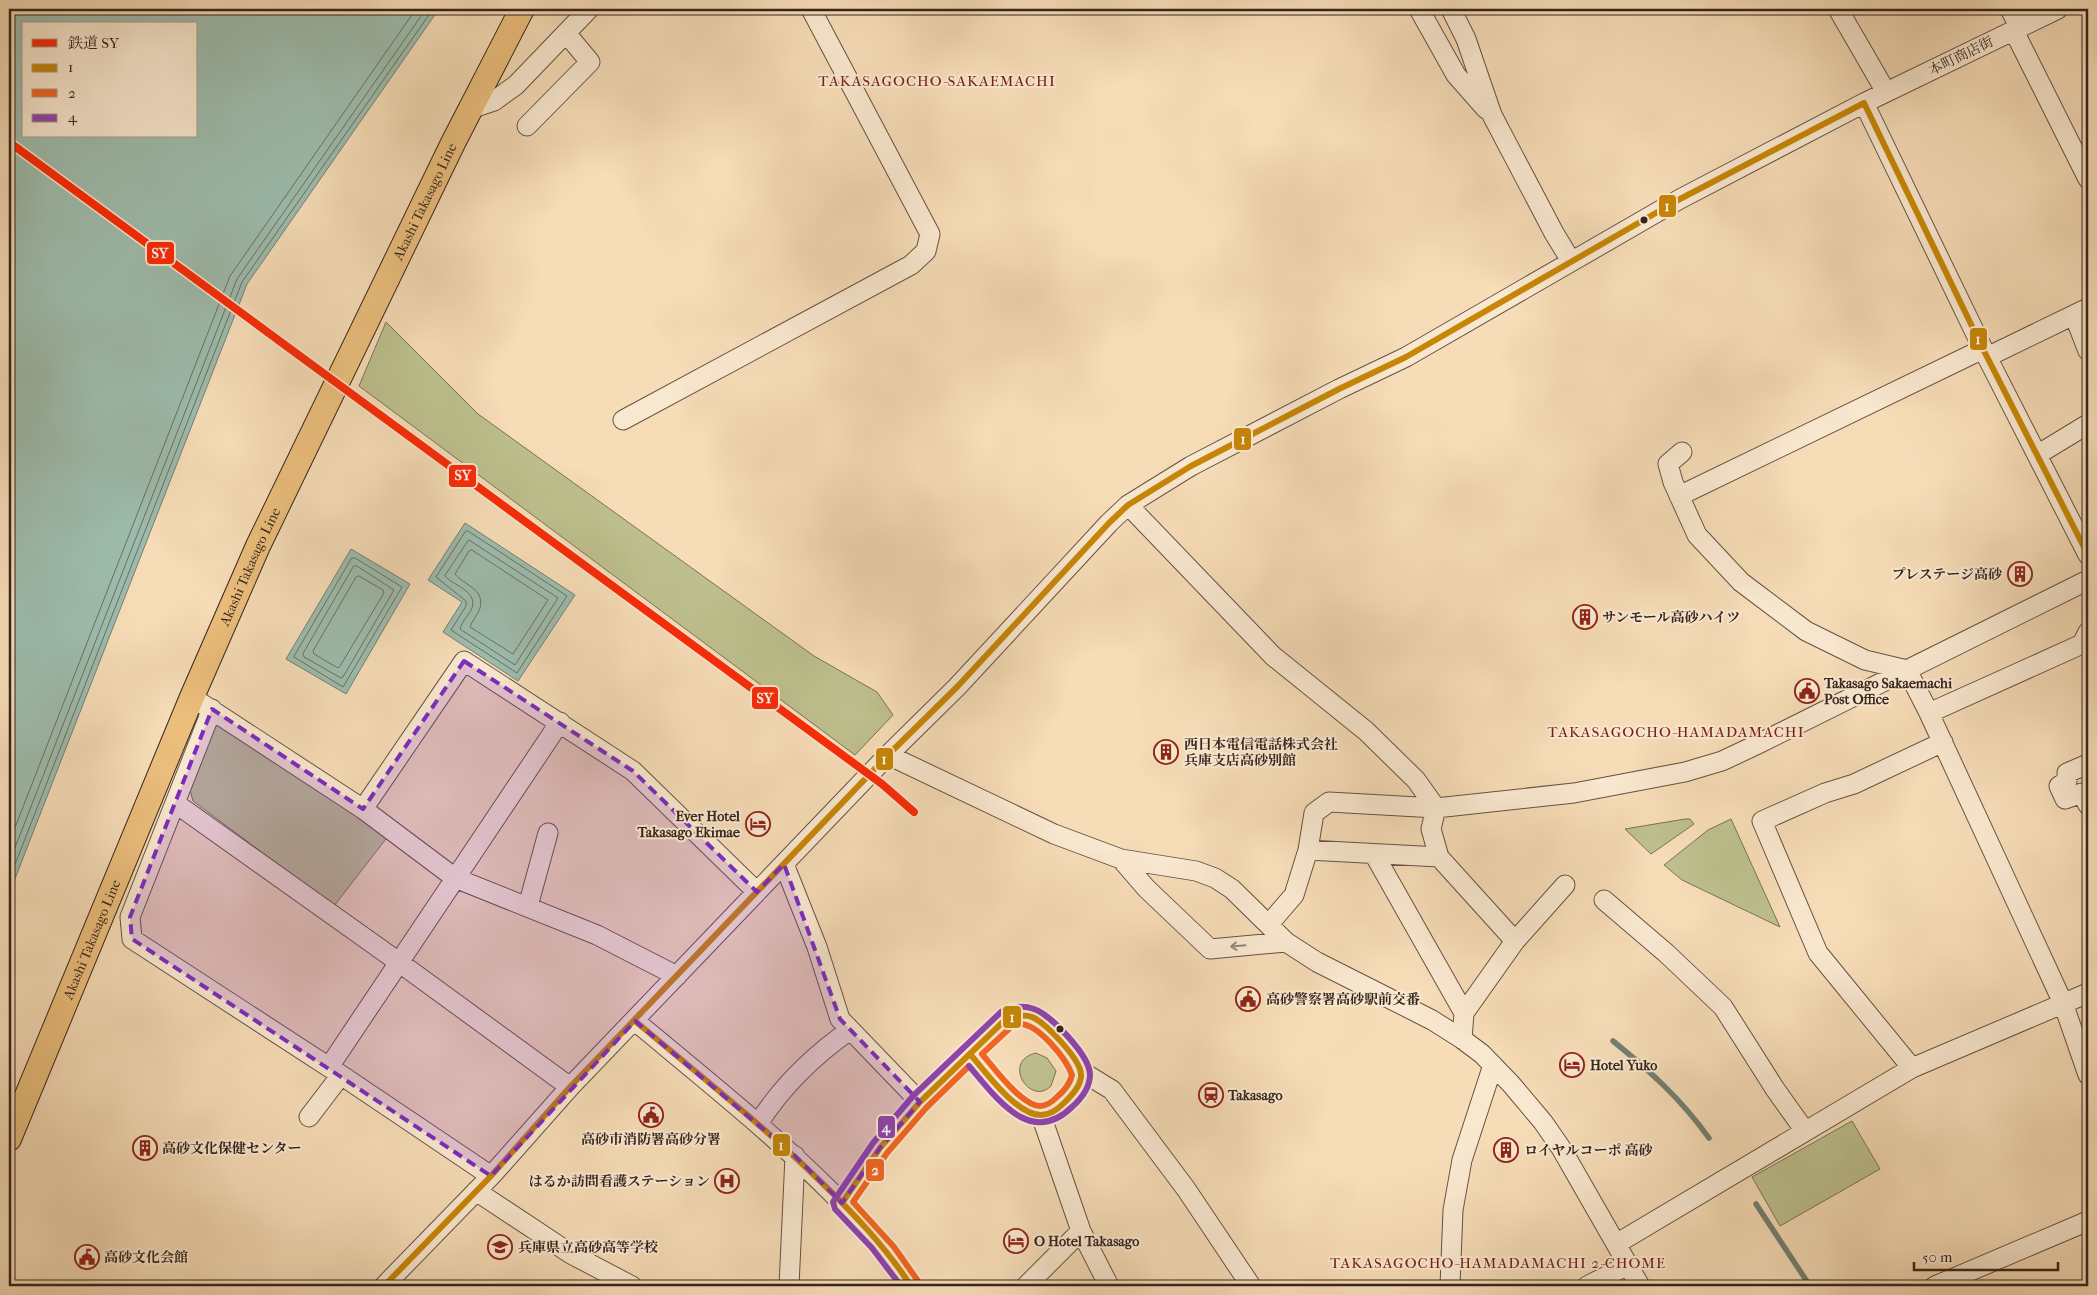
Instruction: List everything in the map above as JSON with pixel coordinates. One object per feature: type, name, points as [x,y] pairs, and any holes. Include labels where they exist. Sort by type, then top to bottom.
[{"type":"main road","name":"Akashi Takasago Line","points":[[9,1139],[202,703],[258,546],[470,109],[522,9]]},
{"type":"street","points":[[470,109],[494,100],[516,85],[589,9]]},
{"type":"street","points":[[623,420],[911,265],[926,251],[930,234],[811,9]]},
{"type":"street","points":[[1419,9],[1456,75],[1492,115]]},
{"type":"street","points":[[1452,9],[1466,39],[1492,115],[1554,233],[1571,261]]},
{"type":"street","points":[[1838,9],[1886,92]]},
{"type":"street","points":[[2010,9],[2017,29],[2088,179]]},
{"type":"street","name":"本町商店街","points":[[384,1286],[491,1176],[570,1087],[888,754],[957,687],[1109,523],[1128,505],[1191,466],[1406,356],[1688,195],[1864,103],[2058,9]]},
{"type":"street","points":[[527,126],[590,62],[566,33]]},
{"type":"street","points":[[1864,103],[1985,353],[2088,555]]},
{"type":"street","points":[[1679,496],[1985,353],[2081,312],[2088,350]]},
{"type":"street","points":[[2037,455],[2088,424]]},
{"type":"street","points":[[1682,452],[1668,464],[1679,496],[1697,535],[1741,582],[1806,631],[1865,660],[1907,670],[1929,713],[2063,1004],[2088,1075]]},
{"type":"street","points":[[1128,505],[1273,656],[1366,731],[1416,780],[1436,808],[1432,829],[1439,857],[1515,941]]},
{"type":"street","points":[[1269,924],[1294,894],[1308,850],[1314,813],[1329,802],[1436,808],[1574,793],[1685,772],[1722,761],[1756,745],[2088,580]]},
{"type":"street","points":[[1929,713],[2082,644],[2088,632]]},
{"type":"street","points":[[363,809],[464,661],[633,771],[757,892]]},
{"type":"street","points":[[491,1176],[132,938],[130,917],[175,803],[202,703],[363,809],[455,878],[597,935],[677,976]]},
{"type":"street","points":[[309,1117],[400,963],[560,722]]},
{"type":"street","points":[[1912,1068],[1818,954],[1762,821],[1825,793],[1854,784],[1942,742]]},
{"type":"street","points":[[888,754],[1054,834],[1120,859],[1196,871],[1215,878],[1232,889],[1286,942],[1317,962],[1432,1020],[1462,1039],[1492,1065],[1529,1103],[1543,1122],[1561,1148],[1640,1286]]},
{"type":"street","points":[[2088,764],[2067,773],[2067,781],[2059,786],[2065,799],[2082,793],[2088,805]]},
{"type":"street","points":[[175,803],[570,1087]]},
{"type":"street","points":[[528,906],[548,833]]},
{"type":"street","points":[[1308,850],[1439,857]]},
{"type":"street","points":[[1374,854],[1464,1012]]},
{"type":"street","points":[[1120,859],[1146,888],[1210,949],[1286,942]]},
{"type":"street","points":[[784,864],[817,947],[840,1019],[920,1102]]},
{"type":"street","points":[[1462,1039],[1464,1012],[1515,941],[1565,884]]},
{"type":"street","points":[[1604,900],[1666,953],[1723,1007],[1805,1131]]},
{"type":"street","points":[[1616,1244],[1912,1068],[2088,993]]},
{"type":"street","points":[[842,1203],[880,1148],[920,1102],[1006,1019],[1015,1016],[1030,1016],[1037,1019],[1075,1059],[1081,1071],[1080,1084],[1078,1089],[1054,1111],[1041,1115],[1024,1110],[1017,1104],[970,1054]]},
{"type":"street","points":[[635,1020],[795,1156],[872,1232],[896,1261],[911,1286]]},
{"type":"street","points":[[758,1124],[775,1099],[804,1066],[850,1030]]},
{"type":"street","points":[[1450,1286],[1453,1210],[1462,1160],[1492,1065]]},
{"type":"street","points":[[1081,1071],[1112,1090],[1186,1188],[1251,1286]]},
{"type":"street","points":[[1041,1115],[1081,1231],[1110,1286]]},
{"type":"street","points":[[789,1286],[795,1156]]},
{"type":"street","points":[[476,1191],[571,1254],[632,1286]]},
{"type":"street","points":[[1935,1286],[2088,1220]]},
{"type":"street","points":[[1026,1286],[1081,1231]]},
{"type":"street","points":[[1587,1286],[1628,1265]]},
{"type":"highlighted area","points":[[464,661],[633,771],[757,892],[784,864],[840,1019],[920,1102],[880,1148],[842,1203],[795,1156],[635,1021],[491,1176],[132,939],[130,917],[212,709],[363,809]]},
{"type":"green space","points":[[386,322],[478,414],[814,656],[877,692],[893,715],[855,755],[359,386]]},
{"type":"green space","points":[[220,721],[389,835],[334,906],[193,801],[190,790],[212,723]]},
{"type":"green space","points":[[1690,819],[1694,824],[1651,854],[1625,829]]},
{"type":"green space","points":[[1731,819],[1780,927],[1682,880],[1664,865],[1708,830]]},
{"type":"green space","points":[[1036,1053],[1047,1058],[1056,1071],[1051,1086],[1043,1091],[1035,1091],[1028,1087],[1022,1080],[1020,1072],[1021,1064],[1026,1058]]},
{"type":"green space","points":[[1852,1121],[1880,1169],[1780,1226],[1752,1177]]},
{"type":"water","points":[[9,9],[439,9],[247,284],[9,894]]},
{"type":"water","points":[[465,523],[575,595],[518,681],[443,632],[462,602],[428,580]]},
{"type":"water","points":[[351,549],[410,584],[346,694],[286,659]]},
{"type":"waterway","points":[[1613,1041],[1664,1086],[1709,1138]]},
{"type":"waterway","points":[[1756,1204],[1810,1286]]},
{"type":"rail line","name":"SY","points":[[9,142],[882,784],[914,812]]},
{"type":"transit line","name":"1","points":[[384,1286],[491,1176],[570,1087],[888,755],[957,687],[1109,523],[1128,505],[1191,466],[1339,389],[1406,357],[1680,199],[1864,103],[1983,349],[2088,555]]},
{"type":"transit line","name":"4","points":[[901,1286],[872,1248],[835,1209],[833,1202],[873,1143],[913,1096],[1001,1012],[1017,1007],[1034,1009],[1059,1027],[1083,1057],[1088,1066],[1090,1079],[1079,1100],[1072,1107],[1057,1118],[1042,1122],[1028,1120],[1015,1114],[1002,1103],[969,1066]]},
{"type":"transit line","name":"1","points":[[842,1203],[880,1148],[920,1102],[1006,1019],[1029,1016],[1045,1026],[1069,1051],[1079,1067],[1081,1078],[1073,1094],[1051,1113],[1044,1115],[1031,1113],[1021,1108],[1002,1091],[970,1054]]},
{"type":"transit line","name":"1","points":[[635,1021],[752,1119],[819,1180],[868,1230],[911,1286]]},
{"type":"transit line","name":"2","points":[[1020,1024],[1027,1025],[1043,1036],[1058,1051],[1072,1075],[1062,1092],[1045,1105],[1033,1104],[1016,1093],[982,1054],[1011,1027],[1020,1024]]},
{"type":"transit line","name":"2","points":[[918,1281],[894,1247],[853,1202],[887,1153],[926,1108],[969,1066]]},
{"type":"place","name":"プレステージ高砂","points":[[2020,574]]},
{"type":"place","name":"サンモール高砂ハイツ","points":[[1585,617]]},
{"type":"place","name":"Takasago Sakaemachi Post Office","points":[[1807,691]]},
{"type":"place","name":"西日本電信電話株式会社 兵庫支店高砂別館","points":[[1166,752]]},
{"type":"place","name":"Ever Hotel Takasago Ekimae","points":[[758,824]]},
{"type":"place","name":"高砂警察署高砂駅前交番","points":[[1248,999]]},
{"type":"place","name":"Hotel Yuko","points":[[1572,1065]]},
{"type":"place","name":"Takasago","points":[[1211,1095]]},
{"type":"place","name":"高砂市消防署高砂分署","points":[[651,1115]]},
{"type":"place","name":"高砂文化保健センター","points":[[145,1148]]},
{"type":"place","name":"ロイヤルコーポ 高砂","points":[[1506,1150]]},
{"type":"place","name":"はるか訪問看護ステーション","points":[[727,1181]]},
{"type":"place","name":"O Hotel Takasago","points":[[1016,1241]]},
{"type":"place","name":"兵庫県立高砂高等学校","points":[[500,1247]]},
{"type":"place","name":"高砂文化会館","points":[[87,1257]]},
{"type":"district","name":"TAKASAGOCHO-SAKAEMACHI","points":[[937,81]]},
{"type":"district","name":"TAKASAGOCHO-HAMADAMACHI","points":[[1676,732]]},
{"type":"district","name":"TAKASAGOCHO-HAMADAMACHI 2-CHOME","points":[[1498,1263]]}]
